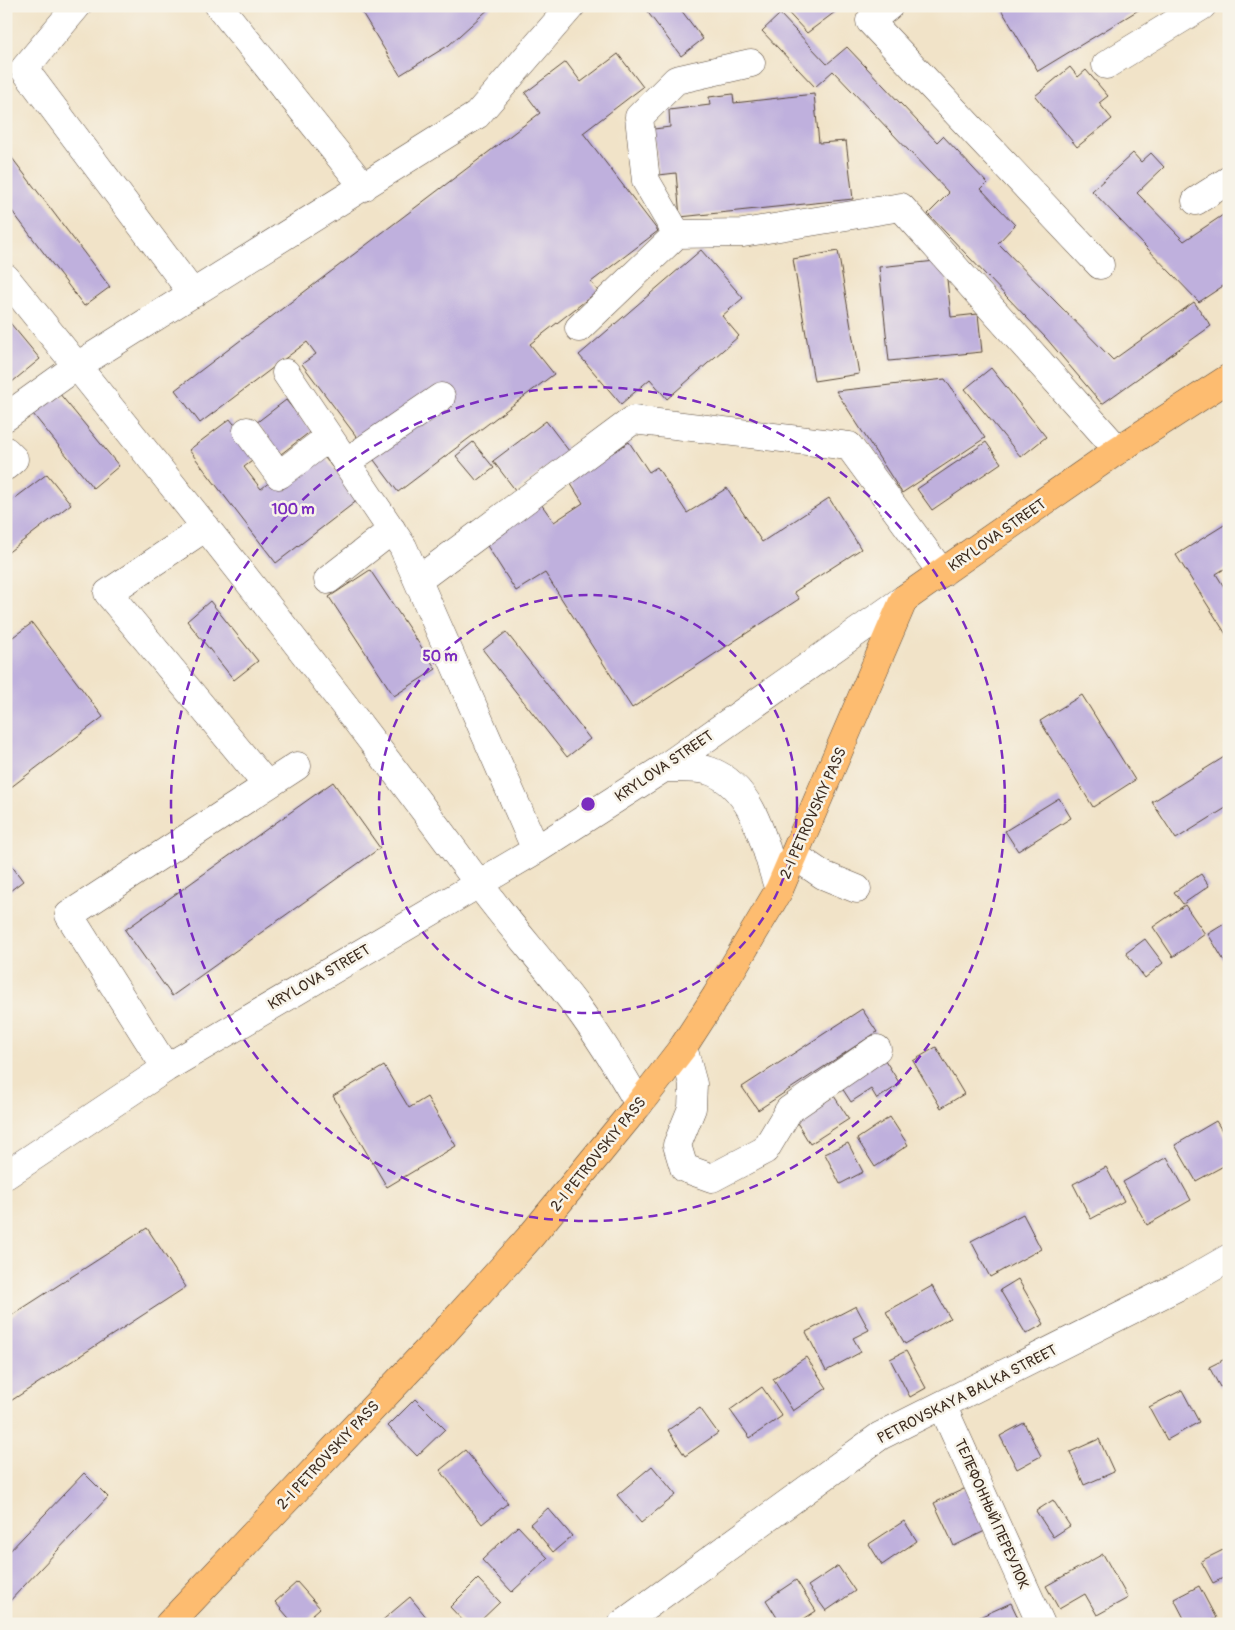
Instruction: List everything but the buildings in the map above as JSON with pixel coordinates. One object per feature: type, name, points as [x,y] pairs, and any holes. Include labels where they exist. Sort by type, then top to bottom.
[{"type":"main road","name":"KRYLOVA STREET","points":[[904,599],[1118,450],[1229,378]]},
{"type":"main road","name":"2-I PETROVSKIY PASS","points":[[168,1624],[440,1337],[531,1236],[640,1104],[683,1047],[716,996],[779,890],[904,599]]},
{"type":"street","points":[[77,6],[24,69],[193,294]]},
{"type":"street","points":[[219,6],[364,187]]},
{"type":"street","points":[[6,417],[77,366],[477,115],[571,6]]},
{"type":"street","points":[[889,6],[870,22],[1100,264]]},
{"type":"street","points":[[1106,66],[1202,6]]},
{"type":"street","points":[[676,234],[646,181],[639,117],[676,80],[751,63]]},
{"type":"street","points":[[1196,202],[1229,180]]},
{"type":"street","points":[[579,328],[676,234],[744,233],[901,207],[1118,450]]},
{"type":"street","points":[[6,278],[206,526],[479,883],[578,1008],[615,1062],[640,1104]]},
{"type":"street","points":[[286,373],[403,547],[536,850]]},
{"type":"street","points":[[346,462],[441,397]]},
{"type":"street","points":[[418,580],[633,420],[848,446],[942,573]]},
{"type":"street","points":[[247,431],[279,475],[329,437]]},
{"type":"street","points":[[6,451],[14,459],[6,466]]},
{"type":"street","points":[[206,526],[108,592],[267,785]]},
{"type":"street","points":[[328,580],[392,530]]},
{"type":"street","name":"KRYLOVA STREET","points":[[6,1175],[166,1068],[536,850],[664,768],[904,599]]},
{"type":"street","points":[[166,1068],[69,915],[297,766]]},
{"type":"street","points":[[664,768],[709,771],[739,789],[754,816],[779,890]]},
{"type":"street","points":[[794,856],[823,875],[857,889]]},
{"type":"street","points":[[683,1047],[693,1084],[692,1108],[677,1145],[684,1168],[712,1178],[765,1150],[789,1110],[877,1049]]},
{"type":"street","name":"PETROVSKAYA BALKA STREET","points":[[622,1624],[880,1436],[1189,1281],[1229,1258]]},
{"type":"street","name":"ТЕЛЕФОННЫЙ ПЕРЕУЛОК","points":[[942,1405],[1041,1624]]}]
